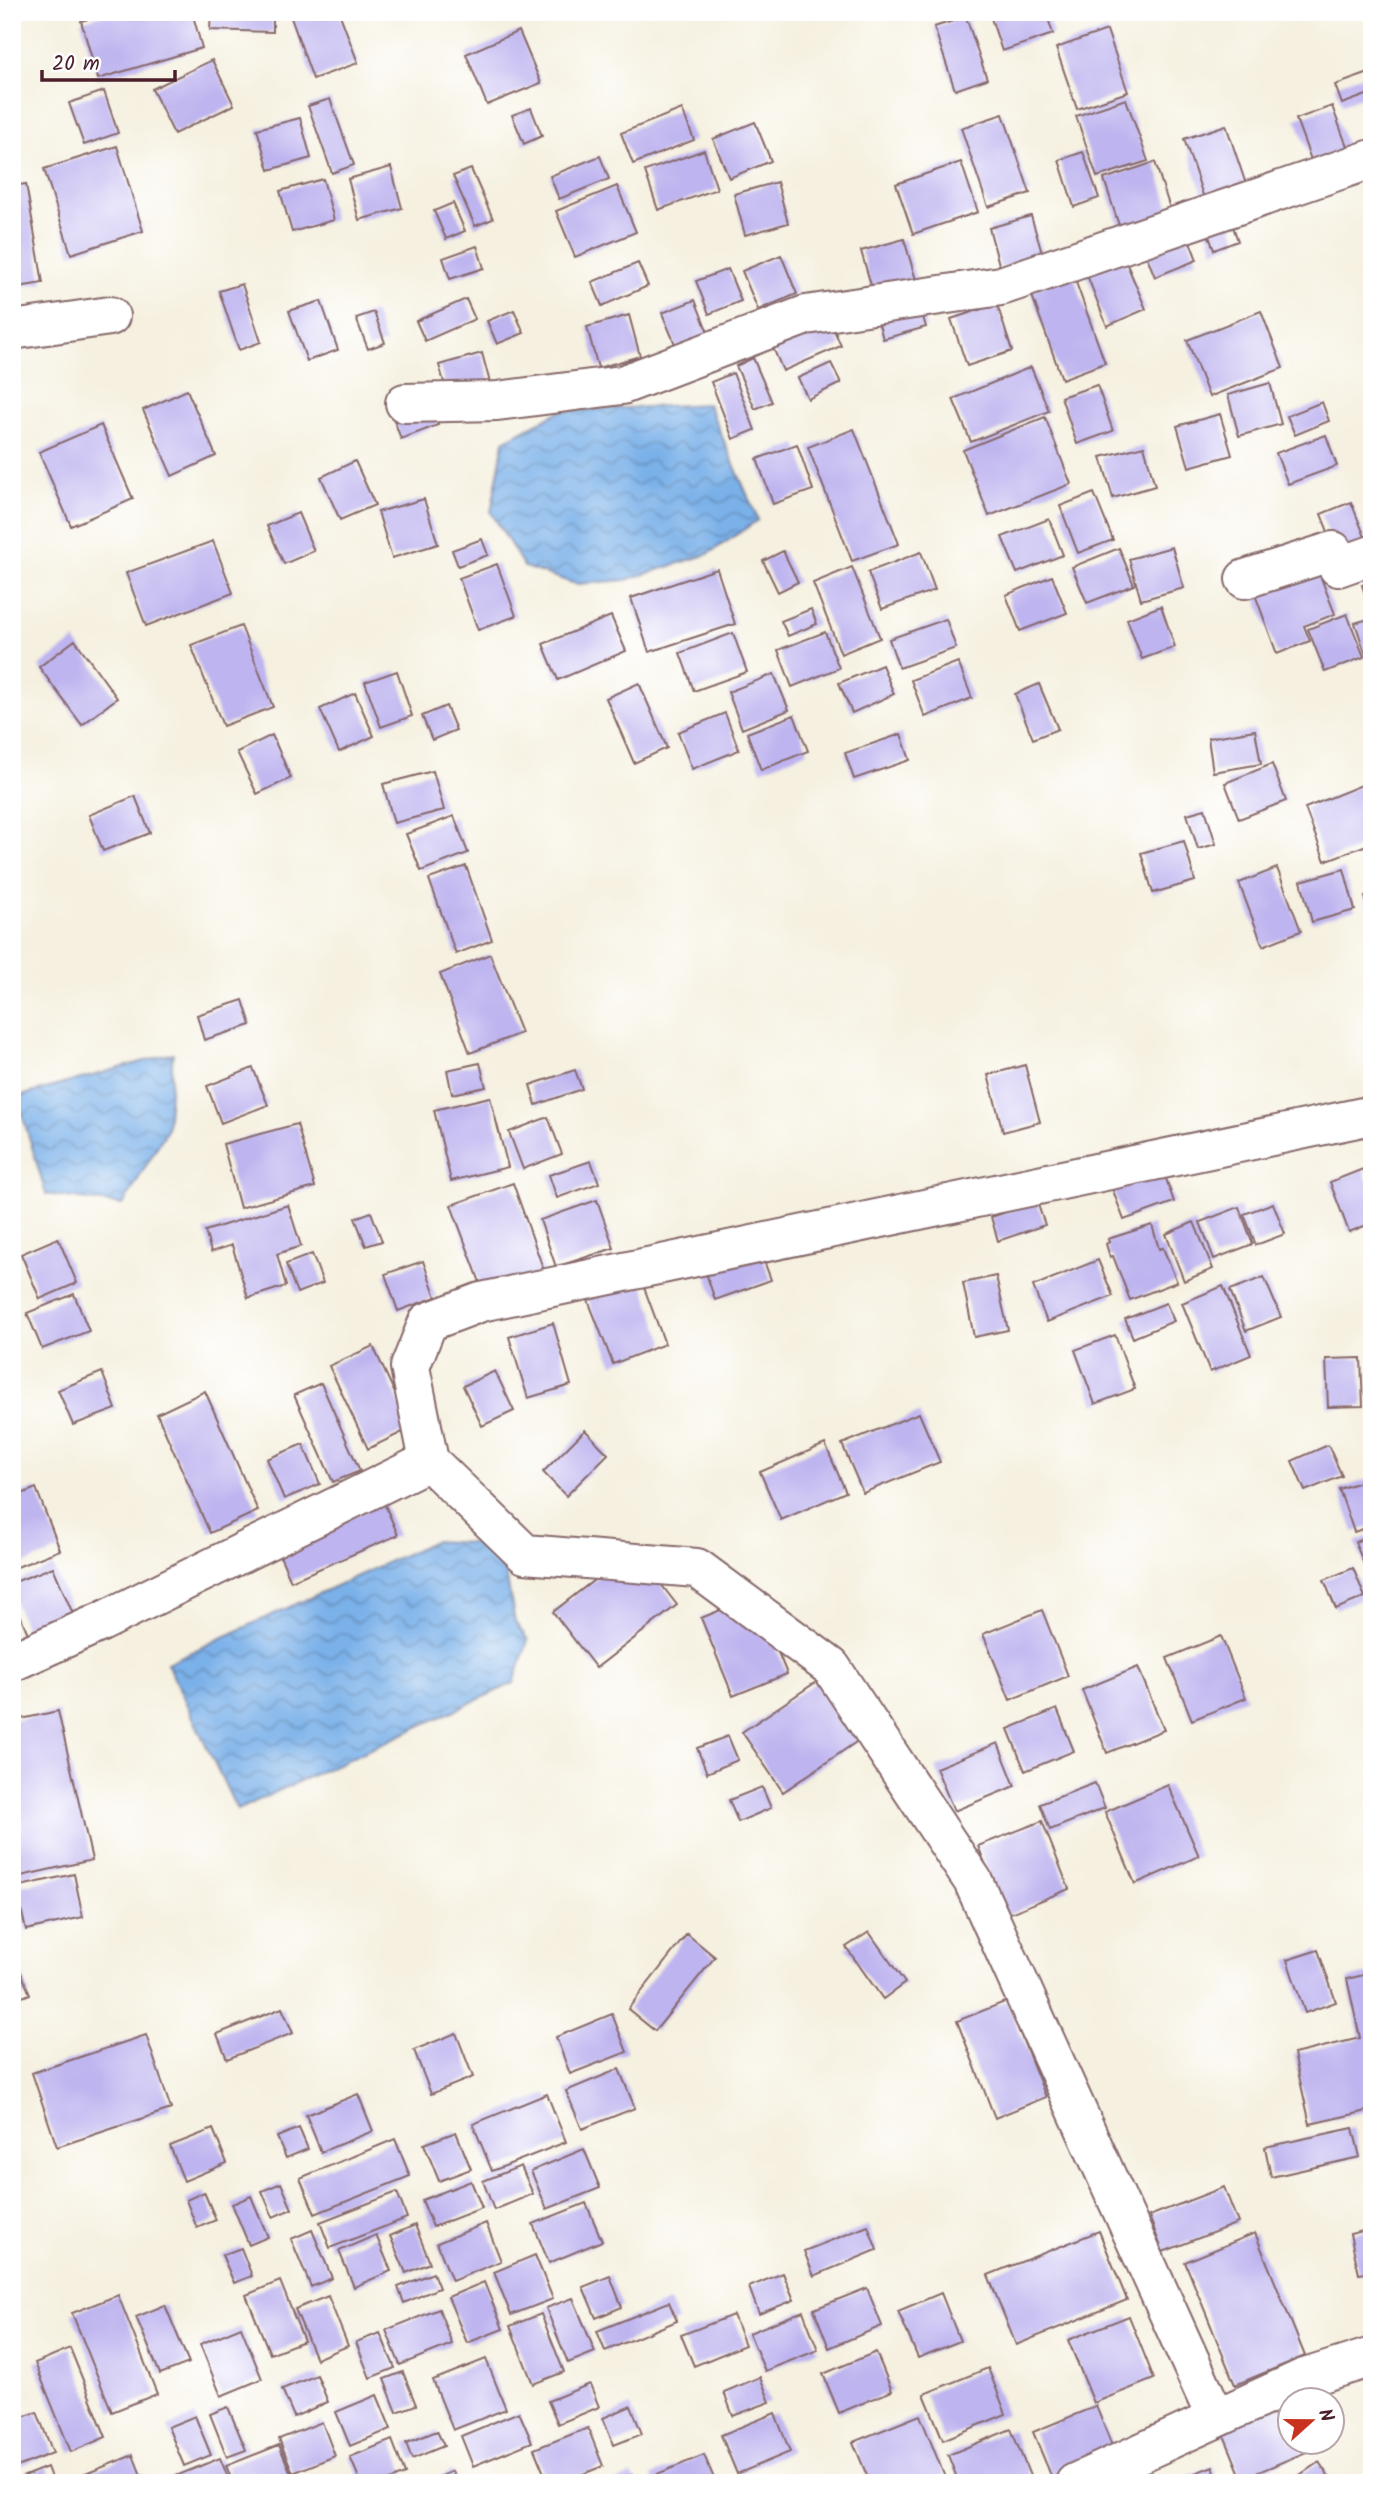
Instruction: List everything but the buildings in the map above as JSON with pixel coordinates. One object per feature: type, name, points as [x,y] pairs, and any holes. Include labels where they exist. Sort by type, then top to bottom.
[{"type":"street","points":[[405,403],[497,401],[622,385],[806,315],[1001,286],[1372,159]]},
{"type":"street","points":[[12,330],[110,316]]},
{"type":"street","points":[[1245,579],[1332,551],[1338,567],[1372,555]]},
{"type":"street","points":[[1216,2418],[973,1881],[831,1667],[697,1568],[525,1554],[429,1461],[410,1367],[428,1322],[481,1302],[1372,1115]]},
{"type":"street","points":[[12,1662],[101,1622],[429,1461]]},
{"type":"street","points":[[1075,2483],[1302,2379],[1372,2357]]},
{"type":"water","points":[[708,404],[758,520],[708,554],[626,580],[576,584],[524,567],[491,512],[504,441],[560,411]]},
{"type":"water","points":[[173,1053],[167,1130],[123,1205],[46,1194],[17,1097]]},
{"type":"water","points":[[434,1541],[489,1544],[506,1574],[515,1622],[528,1640],[514,1683],[237,1810],[167,1663]]}]
